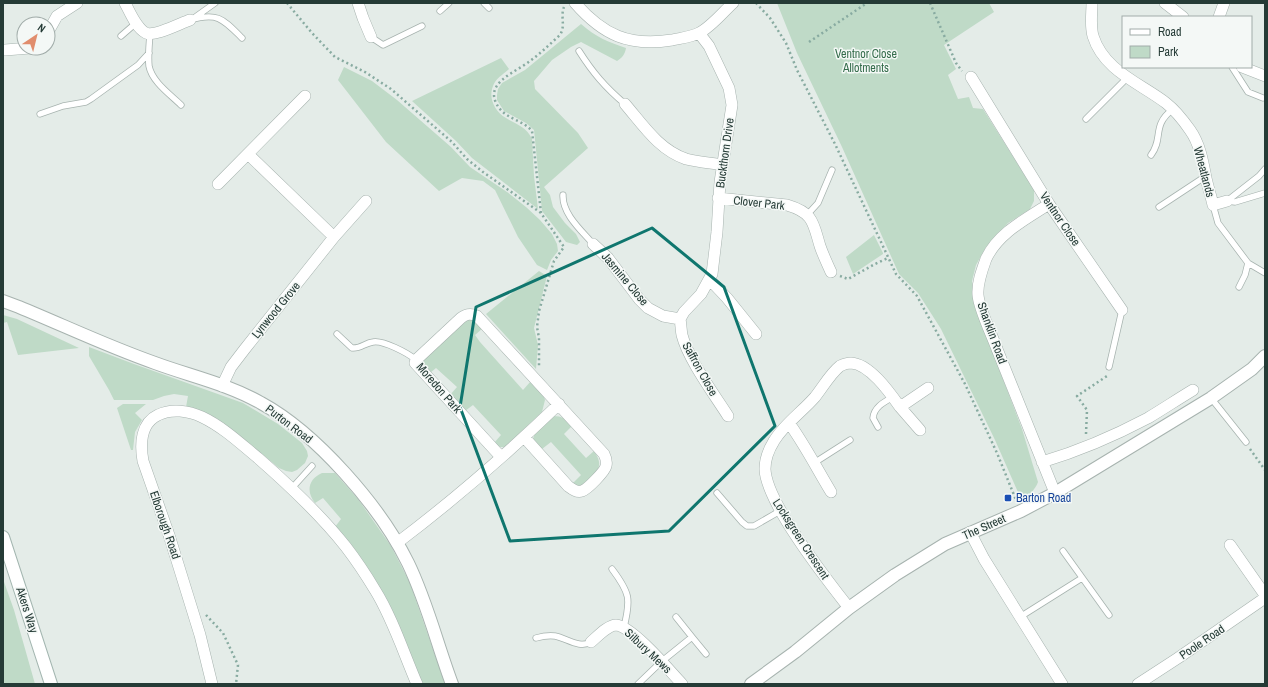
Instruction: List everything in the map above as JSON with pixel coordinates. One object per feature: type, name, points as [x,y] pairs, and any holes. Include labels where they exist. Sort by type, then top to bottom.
[{"type":"street","points":[[56,16],[77,3]]},
{"type":"street","points":[[125,3],[145,33],[159,33],[190,20]]},
{"type":"street","points":[[358,3],[362,18],[371,37]]},
{"type":"street","points":[[575,3],[596,25],[606,31],[626,39],[650,42],[685,38],[699,33],[733,3]]},
{"type":"street","name":"Wheatlands","points":[[1092,3],[1092,29],[1096,43],[1119,73],[1173,109],[1191,131],[1203,159],[1213,205],[1227,200]]},
{"type":"street","points":[[1166,3],[1182,16]]},
{"type":"street","points":[[1219,16],[1224,3]]},
{"type":"street","name":"Buckthorn Drive","points":[[680,319],[684,312],[701,294],[710,280],[713,268],[718,198],[732,105],[729,88],[712,52],[699,33]]},
{"type":"street","points":[[4,50],[16,49]]},
{"type":"street","points":[[1245,68],[1265,76]]},
{"type":"street","name":"Ventnor Close","points":[[971,77],[1049,204],[1122,310]]},
{"type":"street","points":[[218,184],[249,155],[305,96]]},
{"type":"street","points":[[625,104],[657,141],[665,148],[687,159],[723,165]]},
{"type":"street","points":[[249,155],[334,237]]},
{"type":"street","name":"Clover Park","points":[[718,198],[787,205],[798,208],[807,215]]},
{"type":"street","name":"Lynwood Grove","points":[[222,386],[231,367],[334,237],[366,201]]},
{"type":"street","name":"Shanklin Road","points":[[1049,204],[1006,233],[996,243],[987,258],[979,283],[978,294],[980,303],[1021,411],[1055,493]]},
{"type":"street","points":[[807,215],[813,222],[823,257],[831,272]]},
{"type":"street","name":"Jasmine Close","points":[[593,244],[608,258],[639,299],[648,308],[663,316],[680,319]]},
{"type":"street","points":[[710,280],[727,298],[756,334]]},
{"type":"street","name":"Purton Road","points":[[3,301],[19,306],[89,338],[122,351],[244,394],[283,417],[313,441],[354,484],[397,543],[421,593],[452,684]]},
{"type":"street","name":"Moredon Park","points":[[501,457],[415,363],[416,360],[466,314],[472,314],[479,318],[537,380],[604,454],[607,465],[605,470],[587,488],[582,491],[575,491],[568,486],[524,436]]},
{"type":"street","name":"Saffron Close","points":[[680,319],[682,335],[686,346],[697,367],[728,416]]},
{"type":"street","name":"The Street","points":[[751,684],[795,652],[849,608],[895,574],[945,544],[1020,511],[1055,493],[1211,398],[1252,369],[1265,356]]},
{"type":"street","name":"Locksgreen Crescent","points":[[849,608],[817,566],[780,511],[769,487],[765,470],[766,460],[773,441],[780,431],[815,397],[844,364],[856,364],[880,382],[920,430]]},
{"type":"street","points":[[900,407],[928,388]]},
{"type":"street","points":[[1042,462],[1086,447],[1127,429],[1193,390]]},
{"type":"street","points":[[397,543],[440,510],[559,404]]},
{"type":"street","name":"Elborough Road","points":[[212,684],[169,535],[143,460],[142,446],[144,432],[147,425],[156,416],[170,411],[181,411],[202,417],[240,443],[292,488]]},
{"type":"street","points":[[789,423],[804,444],[831,492]]},
{"type":"street","points":[[292,488],[346,547],[376,592],[394,629],[417,684]]},
{"type":"street","points":[[970,532],[984,559],[1062,684]]},
{"type":"street","name":"Akers Way","points":[[3,536],[51,684]]},
{"type":"street","points":[[1230,545],[1265,595]]},
{"type":"street","name":"Poole Road","points":[[1138,684],[1265,598]]},
{"type":"street","name":"Silbury Mews","points":[[591,642],[611,626],[616,625],[624,627],[636,636],[682,684]]},
{"type":"lane","points":[[190,20],[215,3]]},
{"type":"lane","points":[[440,10],[449,3]]},
{"type":"lane","points":[[484,3],[489,8]]},
{"type":"lane","points":[[190,20],[208,16],[216,17],[229,25],[242,38]]},
{"type":"lane","points":[[121,36],[137,23]]},
{"type":"lane","points":[[371,37],[383,45],[422,26]]},
{"type":"lane","points":[[150,34],[148,53],[149,67],[152,74],[159,84],[181,105]]},
{"type":"lane","points":[[579,51],[594,74],[611,93],[625,104]]},
{"type":"lane","points":[[40,114],[63,106],[86,102],[128,73],[143,60],[148,53]]},
{"type":"lane","points":[[1233,68],[1248,92],[1263,98]]},
{"type":"lane","points":[[1086,119],[1127,78]]},
{"type":"lane","points":[[1151,155],[1156,148],[1160,125],[1167,114],[1173,109]]},
{"type":"lane","points":[[1227,200],[1259,176],[1265,169]]},
{"type":"lane","points":[[807,215],[818,203],[832,170]]},
{"type":"lane","points":[[1158,207],[1206,176]]},
{"type":"lane","points":[[1227,200],[1235,202],[1265,193]]},
{"type":"lane","points":[[563,195],[563,204],[573,221],[593,244]]},
{"type":"lane","points":[[1213,205],[1218,223],[1248,263],[1265,273]]},
{"type":"lane","points":[[1239,287],[1245,275],[1248,263]]},
{"type":"lane","name":"Ventnor Close","points":[[1109,367],[1122,310]]},
{"type":"lane","points":[[337,334],[352,348],[359,348],[367,343],[377,342],[404,352],[416,360]]},
{"type":"lane","points":[[878,427],[873,418],[875,411],[893,397]]},
{"type":"lane","points":[[1211,398],[1246,442]]},
{"type":"lane","points":[[814,464],[850,440]]},
{"type":"lane","points":[[292,488],[312,466]]},
{"type":"lane","points":[[717,493],[747,526],[754,526],[780,511]]},
{"type":"lane","points":[[1063,551],[1109,615]]},
{"type":"lane","points":[[612,569],[624,585],[628,596],[628,609],[624,627]]},
{"type":"lane","points":[[1020,617],[1082,578]]},
{"type":"lane","points":[[676,617],[706,654]]},
{"type":"lane","points":[[536,638],[556,636],[579,644],[588,644],[591,642]]},
{"type":"lane","points":[[638,684],[661,662],[692,637]]},
{"type":"path","points":[[287,3],[312,33],[335,57],[364,72],[390,89],[452,142],[467,159],[541,214],[564,246],[554,261],[539,311],[537,327],[539,360],[537,380]]},
{"type":"path","points":[[541,214],[532,131],[529,127],[505,114],[500,109],[494,96],[495,88],[500,81],[530,62],[560,35],[563,29],[563,8],[566,3]]},
{"type":"path","points":[[756,3],[770,18],[786,42],[797,70],[835,144],[896,274],[917,296],[966,384],[997,453],[1020,511]]},
{"type":"path","points":[[809,42],[867,3]]},
{"type":"path","points":[[930,3],[956,63],[965,74],[971,77]]},
{"type":"path","points":[[831,272],[848,279],[888,258]]},
{"type":"path","points":[[1086,447],[1087,410],[1077,396],[1107,376],[1109,367]]},
{"type":"path","points":[[1246,442],[1265,470]]},
{"type":"path","points":[[190,604],[199,607],[223,633],[238,665],[236,684]]},
{"type":"highlighted area","points":[[652,228],[724,287],[775,426],[669,531],[510,541],[460,407],[476,307]]},
{"type":"green space","name":"Ventnor Close Allotments","points":[[777,3],[989,3],[994,12],[944,45],[956,69],[948,75],[958,99],[969,97],[973,108],[983,109],[1034,190],[1034,201],[1030,209],[1008,223],[986,247],[976,265],[972,281],[975,306],[1022,429],[1038,482],[1033,490],[1024,498],[1021,499],[995,440],[941,329],[918,293],[899,274],[842,147],[797,53]]},
{"type":"green space","points":[[581,24],[602,39],[626,48],[623,56],[617,61],[581,42],[552,60],[534,81],[535,89],[578,133],[588,148],[544,187],[550,195],[553,207],[565,223],[576,234],[580,242],[577,245],[566,242],[542,211],[534,130],[526,123],[504,111],[497,100],[497,95],[498,89],[502,83],[525,70]]},
{"type":"green space","points":[[501,58],[509,69],[495,82],[492,92],[493,102],[501,115],[524,129],[532,139],[538,209],[472,158],[456,141],[412,101]]},
{"type":"green space","points":[[344,67],[372,81],[397,100],[451,147],[470,167],[507,192],[540,220],[552,234],[557,244],[558,251],[551,260],[547,270],[537,265],[518,237],[495,190],[483,181],[462,178],[439,191],[386,142],[338,80]]},
{"type":"green space","points":[[874,235],[883,254],[853,274],[846,257]]},
{"type":"green space","points":[[539,271],[547,276],[534,328],[538,345],[536,369],[486,314]]},
{"type":"green space","points":[[3,315],[17,319],[79,348],[18,355],[7,322],[3,323]]},
{"type":"green space","points":[[473,318],[483,328],[475,335],[480,342],[523,390],[531,381],[543,394],[545,400],[542,412],[505,447],[500,447],[494,443],[501,435],[473,405],[465,411],[450,395],[457,387],[436,368],[430,373],[425,368],[423,362],[460,322]]},
{"type":"green space","points":[[89,347],[243,403],[278,424],[302,443],[308,456],[305,463],[297,470],[292,472],[279,468],[232,430],[186,407],[188,396],[174,394],[153,400],[114,400],[89,356]]},
{"type":"green space","points":[[123,404],[146,404],[135,413],[142,420],[135,432],[133,450],[131,450],[117,408]]},
{"type":"green space","points":[[553,416],[564,418],[572,426],[564,434],[586,458],[594,451],[597,457],[599,466],[595,474],[582,485],[578,486],[573,483],[581,475],[551,442],[542,449],[533,439],[535,433]]},
{"type":"green space","points":[[322,473],[335,473],[358,499],[391,546],[410,583],[445,684],[420,684],[399,631],[335,527],[341,519],[323,498],[315,503],[312,499],[310,495],[311,482]]},
{"type":"green space","points":[[3,579],[14,610],[35,684],[3,684]]},
{"type":"place","name":"Barton Road","points":[[1008,498]]}]
